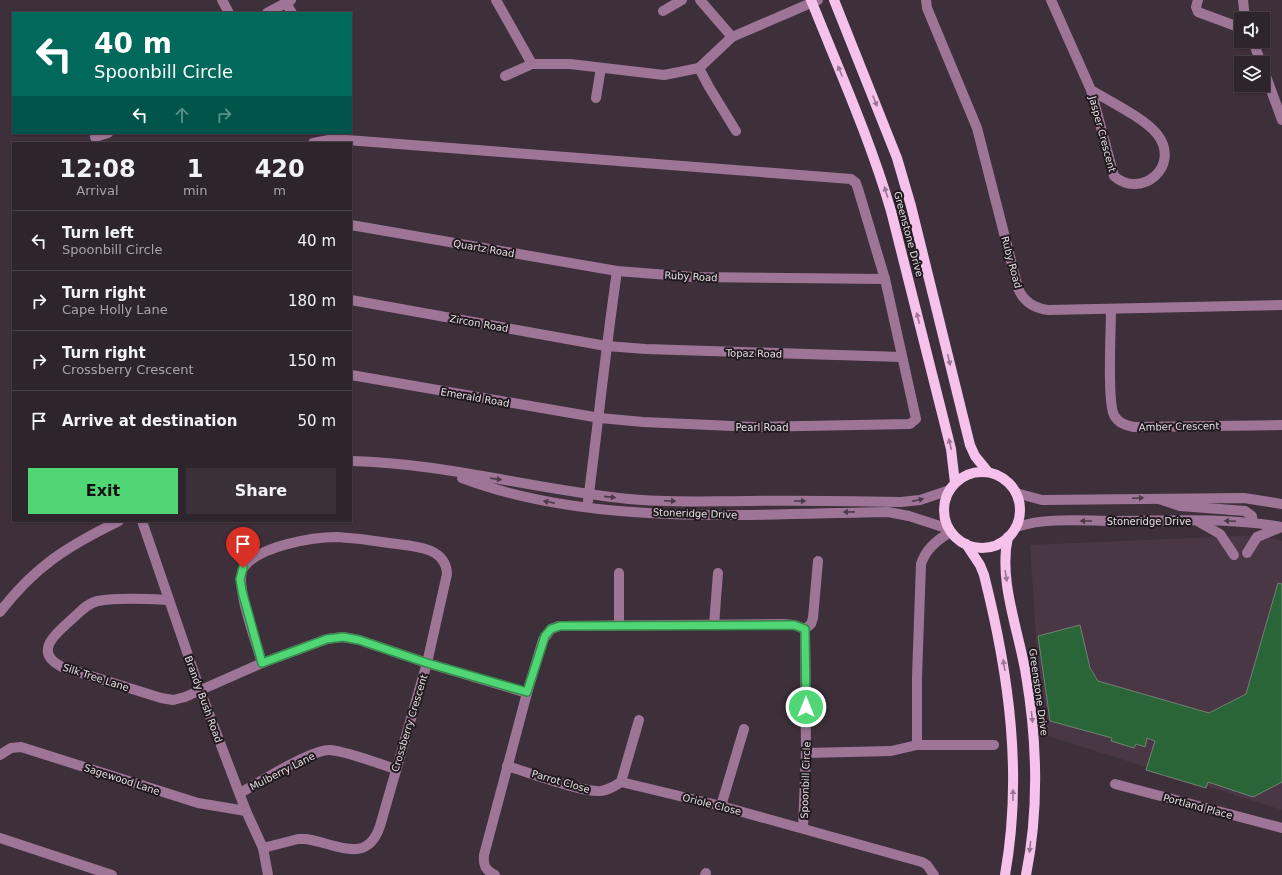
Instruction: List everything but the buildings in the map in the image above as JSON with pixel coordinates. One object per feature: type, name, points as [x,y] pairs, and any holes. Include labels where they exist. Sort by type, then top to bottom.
[{"type":"main road","name":"Greenstone Drive","points":[[834,0],[897,158],[911,206],[970,445],[975,456],[988,472]]},
{"type":"main road","name":"Greenstone Drive","points":[[814,1],[882,179],[951,449],[952,486]]},
{"type":"main road","points":[[966,544],[986,547],[998,544],[1008,537],[1016,526],[1020,508],[1016,493],[1005,479],[988,472],[972,473],[952,486],[945,500],[944,511],[950,530],[966,544],[976,557],[984,575],[1002,653],[1013,740],[1014,796],[1012,831],[1005,875]]},
{"type":"main road","name":"Greenstone Drive","points":[[1008,537],[1005,552],[1005,572],[1022,654],[1033,734],[1034,776],[1032,827],[1026,875]]},
{"type":"street","points":[[222,0],[228,12]]},
{"type":"street","points":[[496,0],[532,64]]},
{"type":"street","points":[[663,11],[682,0]]},
{"type":"street","points":[[700,0],[732,37]]},
{"type":"street","name":"Ruby Road","points":[[926,0],[977,128],[1020,294],[1025,300],[1039,308],[1111,309],[1282,305]]},
{"type":"street","name":"Jasper Crescent","points":[[1051,0],[1091,90],[1114,176],[1119,181],[1136,184],[1154,177],[1161,171],[1165,161],[1164,151],[1158,135],[1145,124],[1091,90]]},
{"type":"street","points":[[1198,0],[1196,8],[1198,12],[1234,25]]},
{"type":"street","points":[[1243,0],[1244,12]]},
{"type":"street","points":[[269,12],[288,1],[292,12]]},
{"type":"street","points":[[505,76],[532,64],[570,64],[664,74],[699,68],[732,37],[814,1]]},
{"type":"street","points":[[596,98],[601,68]]},
{"type":"street","points":[[699,68],[736,131]]},
{"type":"street","points":[[1270,87],[1282,120]]},
{"type":"street","points":[[95,138],[105,134]]},
{"type":"street","points":[[318,142],[334,139],[851,179],[856,183],[885,280],[902,357]]},
{"type":"street","name":"Quartz Road","points":[[352,225],[618,271]]},
{"type":"street","points":[[587,507],[600,418],[606,346],[618,271]]},
{"type":"street","name":"Ruby Road","points":[[618,271],[694,277],[885,280]]},
{"type":"street","name":"Zircon Road","points":[[352,300],[606,346]]},
{"type":"street","name":"Amber Crescent","points":[[1111,309],[1112,413],[1117,420],[1124,425],[1134,427],[1282,425]]},
{"type":"street","name":"Topaz Road","points":[[606,346],[646,350],[902,357]]},
{"type":"street","name":"Pearl Road","points":[[600,418],[670,424],[755,427],[910,424],[916,419],[916,413],[902,357]]},
{"type":"street","name":"Emerald Road","points":[[352,375],[600,418]]},
{"type":"street","name":"Stoneridge Drive","points":[[352,461],[374,462],[443,471],[589,495],[631,499],[701,502],[901,502],[920,500],[952,486]]},
{"type":"street","name":"Stoneridge Drive","points":[[443,471],[491,489],[564,505],[706,515],[888,512],[909,516],[950,530]]},
{"type":"street","points":[[1016,493],[1042,500],[1244,498],[1282,504]]},
{"type":"street","points":[[1155,498],[1180,506],[1245,511],[1252,516],[1252,522]]},
{"type":"street","name":"Stoneridge Drive","points":[[1016,526],[1042,520],[1252,522],[1281,527]]},
{"type":"street","points":[[1196,521],[1220,534],[1234,555]]},
{"type":"street","points":[[0,612],[18,589],[50,559],[117,522]]},
{"type":"street","name":"Brandy Bush Road","points":[[142,522],[200,690],[246,811],[263,848],[268,875]]},
{"type":"street","points":[[1247,553],[1254,540],[1260,535],[1281,527]]},
{"type":"street","points":[[917,745],[917,677],[921,564],[924,554],[939,538],[950,530]]},
{"type":"street","name":"Crossberry Crescent","points":[[262,663],[240,579],[243,568],[253,558],[264,552],[302,542],[335,537],[425,548],[443,560],[447,574],[427,663],[395,768],[377,834],[373,842],[361,850],[352,850],[314,840],[298,839],[263,848]]},
{"type":"street","points":[[495,875],[488,872],[483,865],[484,855],[527,692],[543,640],[551,629],[560,626],[714,624],[794,625],[805,629],[811,624],[813,618],[818,561]]},
{"type":"street","points":[[619,573],[619,625]]},
{"type":"street","points":[[714,624],[718,573]]},
{"type":"street","points":[[149,599],[165,587]]},
{"type":"street","name":"Silk Tree Lane","points":[[169,600],[149,599],[99,601],[89,604],[55,635],[48,646],[49,656],[52,661],[62,667],[167,699],[185,697],[262,663],[327,639],[343,637],[359,640],[427,663],[527,692]]},
{"type":"street","name":"Spoonbill Circle","points":[[805,629],[806,754],[803,828],[922,862],[927,865],[934,875]]},
{"type":"street","points":[[621,782],[639,720]]},
{"type":"street","points":[[721,806],[744,729]]},
{"type":"street","points":[[806,754],[891,751],[917,745],[994,746]]},
{"type":"street","name":"Sagewood Lane","points":[[0,755],[11,748],[21,747],[198,803],[246,811]]},
{"type":"street","name":"Mulberry Lane","points":[[240,793],[311,756],[327,750],[340,752],[395,768]]},
{"type":"street","name":"Parrot Close","points":[[507,766],[592,791],[606,790],[621,782]]},
{"type":"street","name":"Oriole Close","points":[[621,782],[721,806],[803,828]]},
{"type":"street","name":"Portland Place","points":[[1115,784],[1282,828]]},
{"type":"street","points":[[0,838],[112,875]]},
{"type":"shaded area","points":[[1261,535],[1282,541],[1282,810],[1042,734],[1030,545]]},
{"type":"route","points":[[243,568],[240,584],[262,663],[327,639],[343,637],[359,640],[427,663],[527,692],[543,640],[548,632],[555,627],[783,624],[794,625],[805,629],[806,707]]}]
